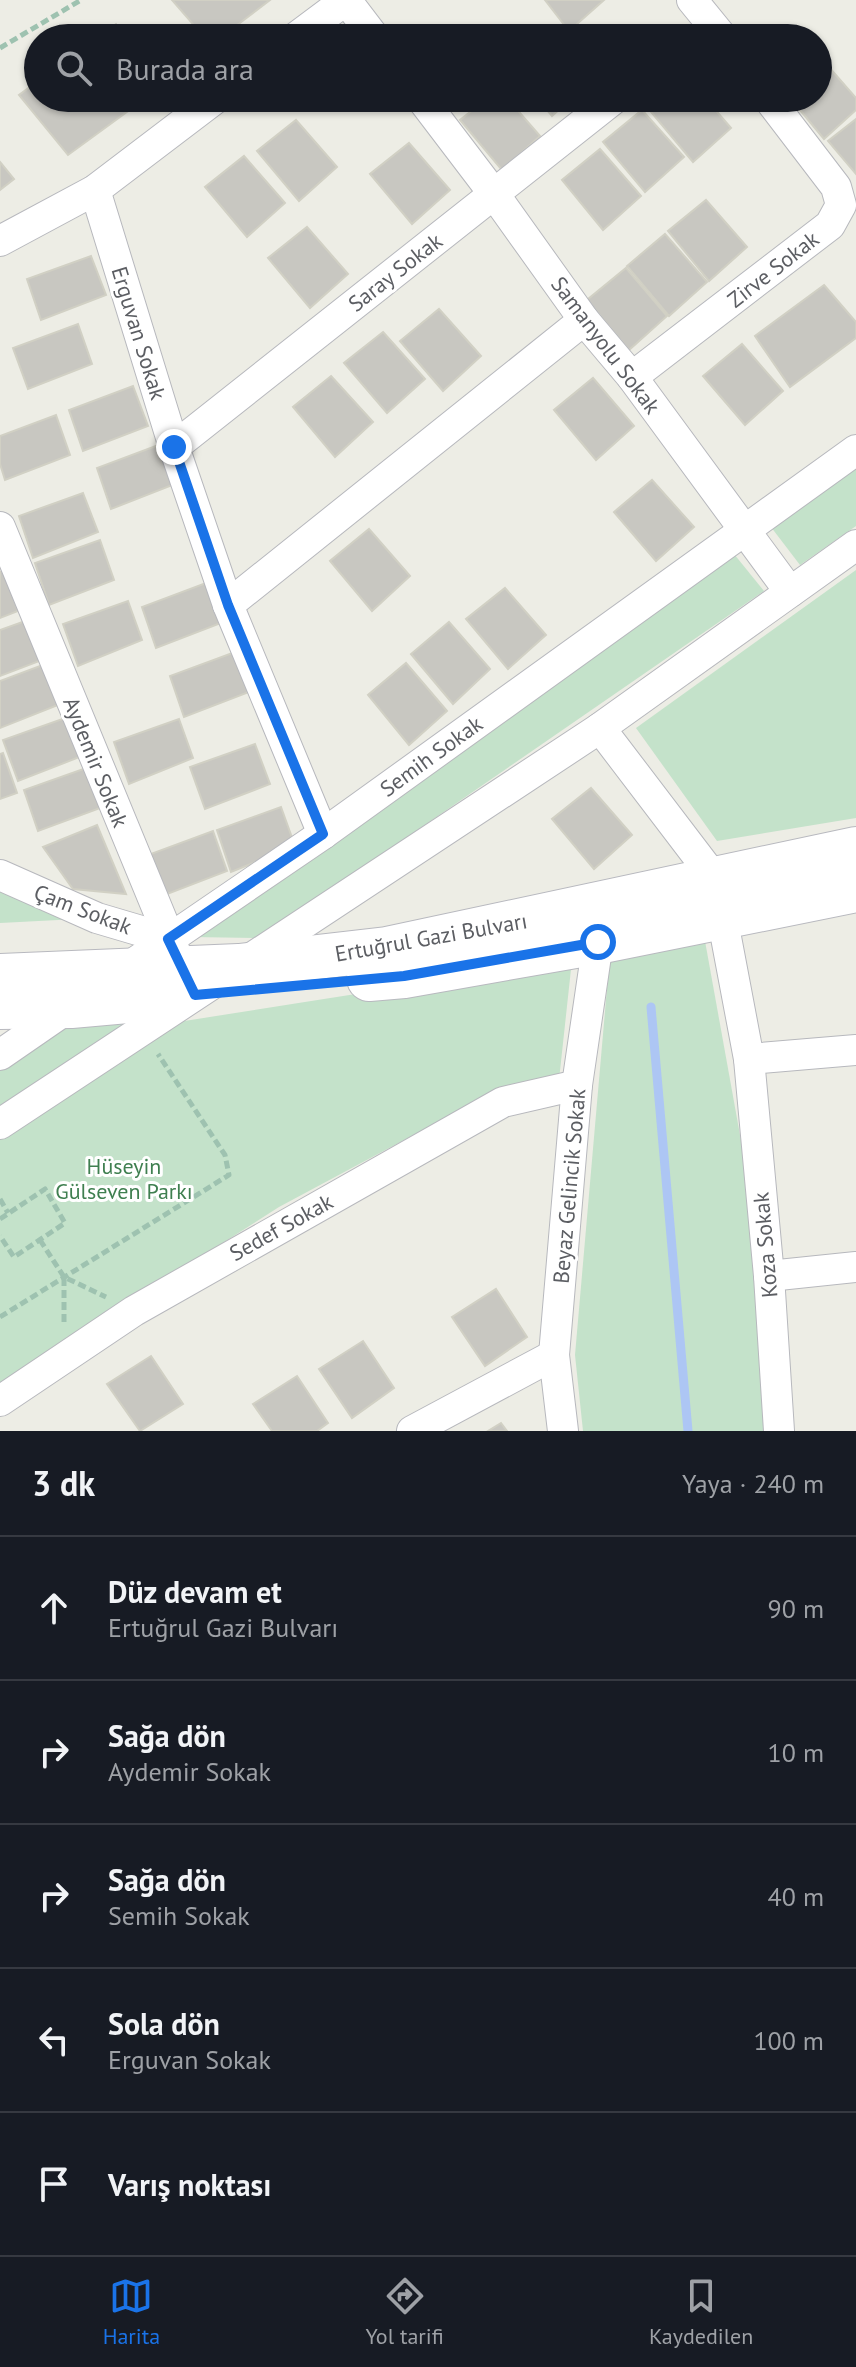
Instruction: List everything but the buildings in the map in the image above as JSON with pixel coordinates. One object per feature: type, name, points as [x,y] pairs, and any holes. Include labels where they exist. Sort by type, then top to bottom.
[{"type":"main road","name":"Ertuğrul Gazi Bulvarı","points":[[0,1007],[71,1006],[182,968],[404,976],[598,942],[856,849]]},
{"type":"main road","name":"Ertuğrul Gazi Bulvarı","points":[[0,976],[239,966],[387,949],[719,898],[856,890]]},
{"type":"street","points":[[314,24],[346,0],[364,24]]},
{"type":"street","points":[[0,241],[95,190],[198,112]]},
{"type":"street","name":"Samanyolu Sokak","points":[[432,112],[790,592]]},
{"type":"street","name":"Saray Sokak","points":[[174,447],[597,112]]},
{"type":"street","name":"Zirve Sokak","points":[[632,377],[830,225],[841,205],[836,187],[779,112]]},
{"type":"street","name":"Erguvan Sokak","points":[[95,190],[174,447],[228,605],[323,834]]},
{"type":"street","points":[[228,605],[584,320]]},
{"type":"street","name":"Semih Sokak","points":[[0,1124],[182,968],[323,834],[856,450]]},
{"type":"street","name":"Aydemir Sokak","points":[[0,527],[182,968]]},
{"type":"street","points":[[239,966],[600,728],[856,545]]},
{"type":"street","points":[[600,728],[719,898]]},
{"type":"street","name":"Çam Sokak","points":[[0,875],[97,918],[182,968]]},
{"type":"street","name":"Koza Sokak","points":[[719,898],[749,1059],[769,1276],[779,1431]]},
{"type":"street","name":"Beyaz Gelincik Sokak","points":[[563,1431],[554,1355],[577,1085],[598,942]]},
{"type":"street","points":[[0,1055],[122,971]]},
{"type":"street","points":[[749,1059],[856,1050]]},
{"type":"street","name":"Sedef Sokak","points":[[0,1401],[134,1311],[503,1102],[577,1085]]},
{"type":"street","points":[[769,1276],[856,1267]]},
{"type":"street","points":[[412,1431],[554,1355]]},
{"type":"path","points":[[40,24],[81,0]]},
{"type":"path","points":[[0,48],[24,34]]},
{"type":"path","points":[[0,1317],[229,1175],[225,1155],[151,1043]]},
{"type":"path","points":[[0,1219],[45,1189],[65,1223],[14,1257],[0,1236]]},
{"type":"path","points":[[0,1199],[8,1213]]},
{"type":"path","points":[[40,1240],[64,1277],[134,1311]]},
{"type":"path","points":[[64,1277],[64,1357]]},
{"type":"green space","points":[[856,465],[856,526],[800,565],[771,527]]},
{"type":"green space","points":[[734,554],[764,591],[261,938],[191,937]]},
{"type":"green space","points":[[856,570],[856,818],[717,841],[636,728]]},
{"type":"green space","points":[[0,875],[97,918],[0,923]]},
{"type":"green space","points":[[705,941],[742,1146],[769,1431],[583,1431],[575,1355],[610,954]]},
{"type":"green space","name":"Hüseyin Gülseven Parkı","points":[[572,960],[559,1080],[503,1087],[279,1207],[0,1385],[0,1132],[159,1025]]},
{"type":"green space","points":[[64,1019],[134,1021],[0,1112],[0,1063]]},
{"type":"waterway","points":[[651,1007],[688,1431]]},
{"type":"route","points":[[174,447],[228,605],[323,834],[168,939],[195,995],[404,976],[598,942]]}]
